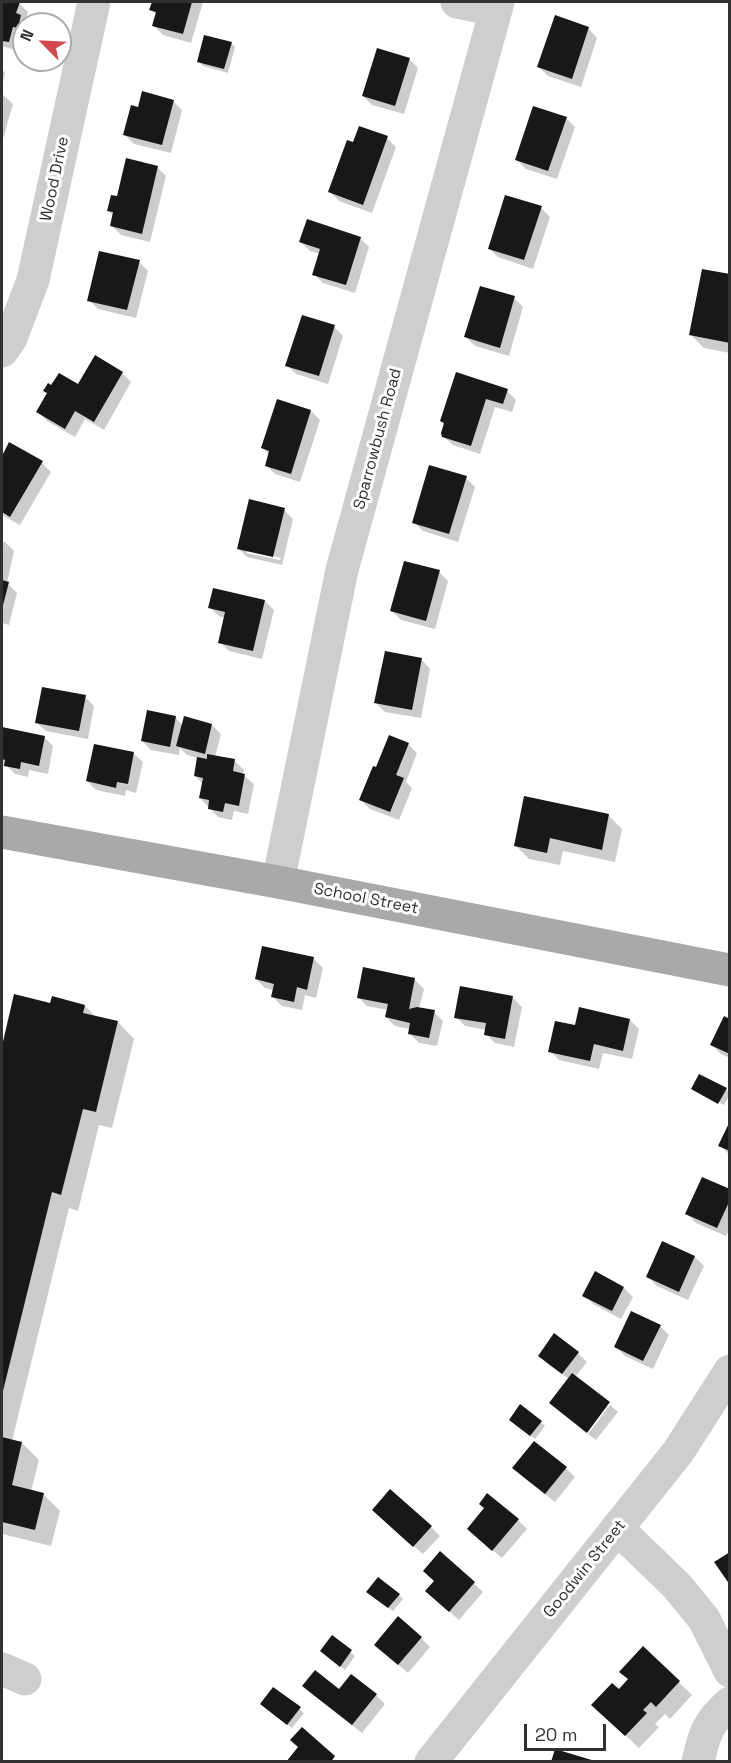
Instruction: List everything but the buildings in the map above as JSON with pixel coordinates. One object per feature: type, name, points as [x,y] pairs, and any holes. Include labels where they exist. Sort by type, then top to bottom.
[{"type":"main road","name":"School Street","points":[[2,832],[278,882],[729,970]]},
{"type":"street","name":"Wood Drive","points":[[2,351],[10,338],[33,280],[94,2]]},
{"type":"street","points":[[456,2],[497,6]]},
{"type":"street","name":"Sparrowbush Road","points":[[278,882],[342,570],[497,6]]},
{"type":"street","name":"Goodwin Street","points":[[431,1761],[678,1452],[729,1371]]},
{"type":"street","points":[[617,1528],[677,1586],[704,1619],[729,1671]]},
{"type":"street","points":[[698,1761],[703,1738],[717,1715],[729,1703]]}]
